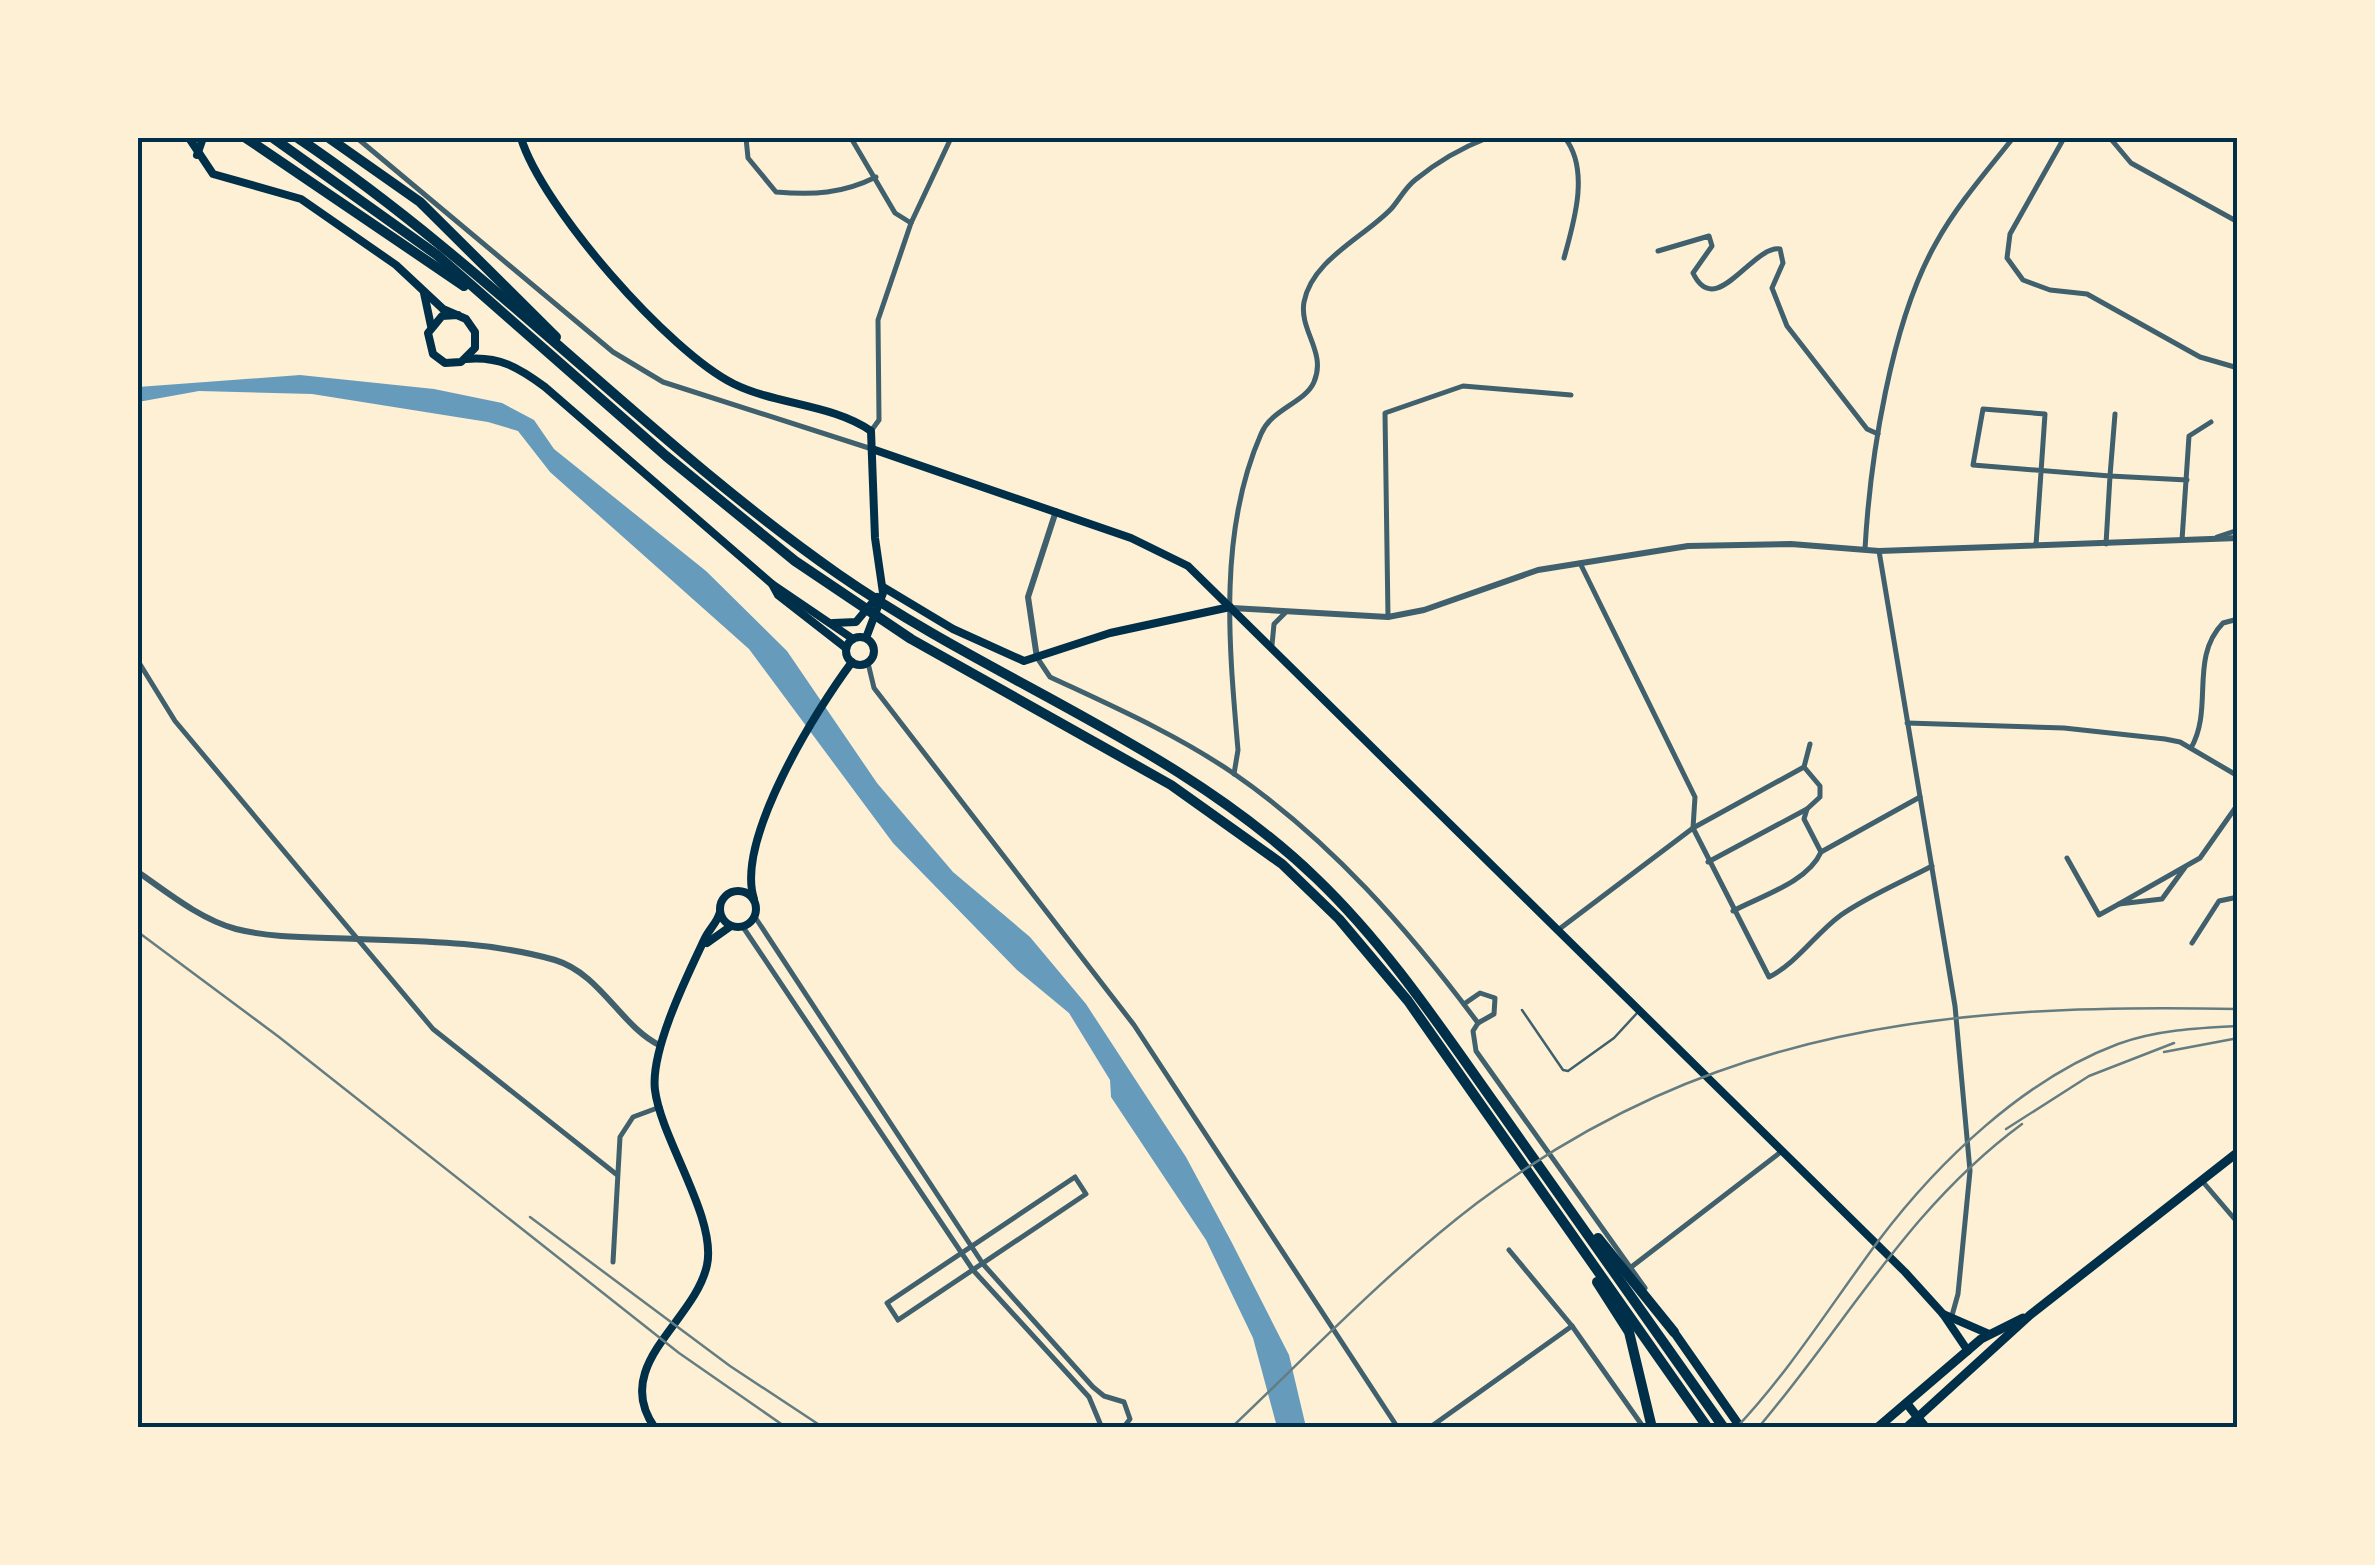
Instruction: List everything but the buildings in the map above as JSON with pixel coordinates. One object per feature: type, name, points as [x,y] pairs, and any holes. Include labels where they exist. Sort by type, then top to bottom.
[{"type":"highway","points":[[246,138],[511,319]]},
{"type":"highway","points":[[273,138],[367,202],[795,560],[911,639],[1171,784],[1282,864],[1339,918],[1396,986],[1708,1428]]},
{"type":"highway","points":[[298,138],[435,237],[706,472],[842,577],[921,627],[1190,778],[1280,845],[1383,951],[1724,1428]]},
{"type":"highway","points":[[330,138],[420,202],[552,328],[560,344]]},
{"type":"highway","points":[[1538,1188],[1629,1332],[1652,1428]]},
{"type":"highway","points":[[1578,1221],[1596,1236],[1674,1332]]},
{"type":"main road","points":[[189,138],[205,168],[223,180],[260,184],[301,199],[396,265],[424,292],[472,325],[476,340],[488,356],[545,387],[772,584],[853,639],[866,638]]},
{"type":"main road","points":[[197,155],[203,138]]},
{"type":"main road","points":[[521,138],[528,160],[574,229],[605,268],[696,362],[767,398],[856,421],[871,431],[875,450],[875,538],[882,591],[866,638]]},
{"type":"main road","points":[[424,292],[432,354],[446,362],[488,356]]},
{"type":"main road","points":[[431,326],[442,316],[458,316]]},
{"type":"main road","points":[[466,359],[476,340]]},
{"type":"main road","points":[[875,450],[1163,550],[1188,566],[1948,1318],[1968,1351],[1989,1356]]},
{"type":"main road","points":[[772,584],[778,595],[846,648],[852,662]]},
{"type":"main road","points":[[831,622],[856,622],[882,591]]},
{"type":"main road","points":[[882,591],[1010,658],[1038,660],[1110,634],[1230,608]]},
{"type":"main road","points":[[852,662],[868,663],[874,650],[866,638]]},
{"type":"main road","points":[[846,648],[853,639]]},
{"type":"main road","points":[[702,951],[731,926],[743,927],[755,917],[751,869],[771,803],[796,748],[852,662]]},
{"type":"main road","points":[[655,1428],[644,1408],[641,1382],[707,1266],[706,1238],[660,1107],[655,1071],[661,1046],[722,900],[751,869]]},
{"type":"main road","points":[[732,892],[744,891],[754,899]]},
{"type":"main road","points":[[720,912],[731,926]]},
{"type":"main road","points":[[1906,1428],[2030,1315],[2238,1152]]},
{"type":"main road","points":[[1878,1428],[1989,1334],[2030,1315]]},
{"type":"main road","points":[[1948,1318],[1989,1334]]},
{"type":"main road","points":[[1674,1332],[1741,1428]]},
{"type":"main road","points":[[1989,1334],[1989,1356]]},
{"type":"main road","points":[[1908,1405],[1926,1428]]},
{"type":"street","points":[[357,138],[613,352],[664,382],[875,450]]},
{"type":"street","points":[[746,138],[748,158],[776,192],[832,192],[876,177]]},
{"type":"street","points":[[851,138],[895,213],[911,223]]},
{"type":"street","points":[[871,431],[879,420],[878,320],[911,223],[952,138]]},
{"type":"street","points":[[1234,774],[1238,750],[1231,556],[1262,430],[1280,408],[1312,388],[1320,364],[1303,307],[1307,292],[1321,269],[1391,209],[1412,182],[1458,150],[1486,138]]},
{"type":"street","points":[[1564,258],[1577,197],[1576,155],[1566,138]]},
{"type":"street","points":[[1865,549],[1870,475],[1906,317],[1934,246],[2013,138]]},
{"type":"street","points":[[2064,138],[2010,234],[2007,258],[2023,280],[2050,290],[2088,294],[2200,357],[2238,368]]},
{"type":"street","points":[[2110,138],[2130,162],[2238,222]]},
{"type":"street","points":[[1658,252],[1709,236],[1712,246],[1693,274],[1699,286],[1707,290],[1737,278],[1771,248],[1780,249],[1783,263],[1773,277],[1772,288],[1787,326],[1867,428],[1878,434]]},
{"type":"street","points":[[1388,617],[1385,413],[1463,386],[1572,394]]},
{"type":"street","points":[[2036,545],[2041,471],[2045,414],[1983,408],[1973,465],[2041,471],[2110,476],[2187,480]]},
{"type":"street","points":[[2106,544],[2115,414]]},
{"type":"street","points":[[2182,540],[2189,436],[2211,422]]},
{"type":"street","points":[[1056,511],[1028,597],[1038,660],[1050,676],[1182,742],[1234,774],[1353,874],[1478,1023]]},
{"type":"street","points":[[2214,538],[2238,530]]},
{"type":"street","points":[[1230,608],[1388,617],[1424,610],[1538,570],[1688,546],[1791,544],[1879,551],[2238,538]]},
{"type":"street","points":[[1879,551],[1956,1006],[1970,1171],[1958,1294],[1948,1318]]},
{"type":"street","points":[[1580,562],[1690,782],[1695,797],[1693,828],[1768,977],[1790,963],[1806,943],[1843,914],[1932,866]]},
{"type":"street","points":[[1272,648],[1274,624],[1286,612]]},
{"type":"street","points":[[2190,748],[2201,731],[2204,648],[2222,623],[2238,619]]},
{"type":"street","points":[[138,661],[175,721],[433,1029],[616,1174]]},
{"type":"street","points":[[868,663],[874,688],[1134,1024],[1398,1428]]},
{"type":"street","points":[[1907,724],[2066,728],[2165,739],[2190,748],[2238,776]]},
{"type":"street","points":[[1558,930],[1693,828],[1804,768],[1810,744]]},
{"type":"street","points":[[1708,862],[1806,809],[1820,797],[1820,786],[1804,768]]},
{"type":"street","points":[[1733,911],[1803,874],[1816,864],[1821,852],[1920,797]]},
{"type":"street","points":[[2068,858],[2099,915],[2200,858],[2238,804]]},
{"type":"street","points":[[1806,809],[1804,819],[1821,852]]},
{"type":"street","points":[[2120,904],[2162,899],[2186,866]]},
{"type":"street","points":[[138,872],[186,906],[234,928],[284,937],[478,946],[559,961],[608,996],[646,1037],[661,1046]]},
{"type":"street","points":[[2192,943],[2219,901],[2238,896]]},
{"type":"street","points":[[755,917],[983,1264],[1018,1308],[1093,1387],[1104,1396],[1124,1402],[1130,1419],[1124,1427]]},
{"type":"street","points":[[743,927],[973,1270],[1089,1397],[1102,1428]]},
{"type":"street","points":[[1464,1004],[1480,993],[1495,998],[1494,1014],[1478,1023],[1473,1031],[1476,1051],[1674,1332]]},
{"type":"street","points":[[613,1262],[620,1137],[629,1122],[660,1107]]},
{"type":"street","points":[[1630,1268],[1782,1151]]},
{"type":"street","points":[[1074,1176],[1086,1194],[898,1320],[887,1303],[970,1246],[1074,1176]]},
{"type":"street","points":[[2201,1180],[2238,1222]]},
{"type":"street","points":[[1509,1250],[1572,1326],[1644,1428]]},
{"type":"street","points":[[1428,1428],[1572,1326]]},
{"type":"lane","points":[[1522,1010],[1563,1070],[1568,1071],[1614,1038],[1639,1010]]},
{"type":"water","points":[[300,375],[434,389],[502,403],[534,420],[554,449],[706,571],[787,651],[877,783],[953,872],[1030,937],[1086,1004],[1186,1157],[1231,1241],[1289,1355],[1306,1427],[1277,1427],[1253,1338],[1206,1240],[1111,1097],[1110,1080],[1069,1013],[1017,970],[893,843],[749,649],[550,472],[518,431],[488,422],[312,394],[199,391],[138,402],[138,387]]},
{"type":"railway","points":[[138,932],[279,1037],[679,1353],[787,1428]]},
{"type":"railway","points":[[1231,1428],[1382,1284],[1477,1203],[1566,1143],[1656,1097],[1746,1062],[1839,1037],[1934,1021],[2031,1012],[2238,1009]]},
{"type":"railway","points":[[1736,1428],[1793,1360],[1902,1211],[1985,1126],[2049,1078],[2118,1044],[2162,1033],[2238,1026]]},
{"type":"railway","points":[[2164,1052],[2233,1039]]},
{"type":"railway","points":[[2006,1129],[2089,1076],[2174,1043]]},
{"type":"railway","points":[[1758,1428],[1912,1229],[1945,1192],[2022,1124]]},
{"type":"railway","points":[[530,1217],[730,1366],[824,1428]]}]
